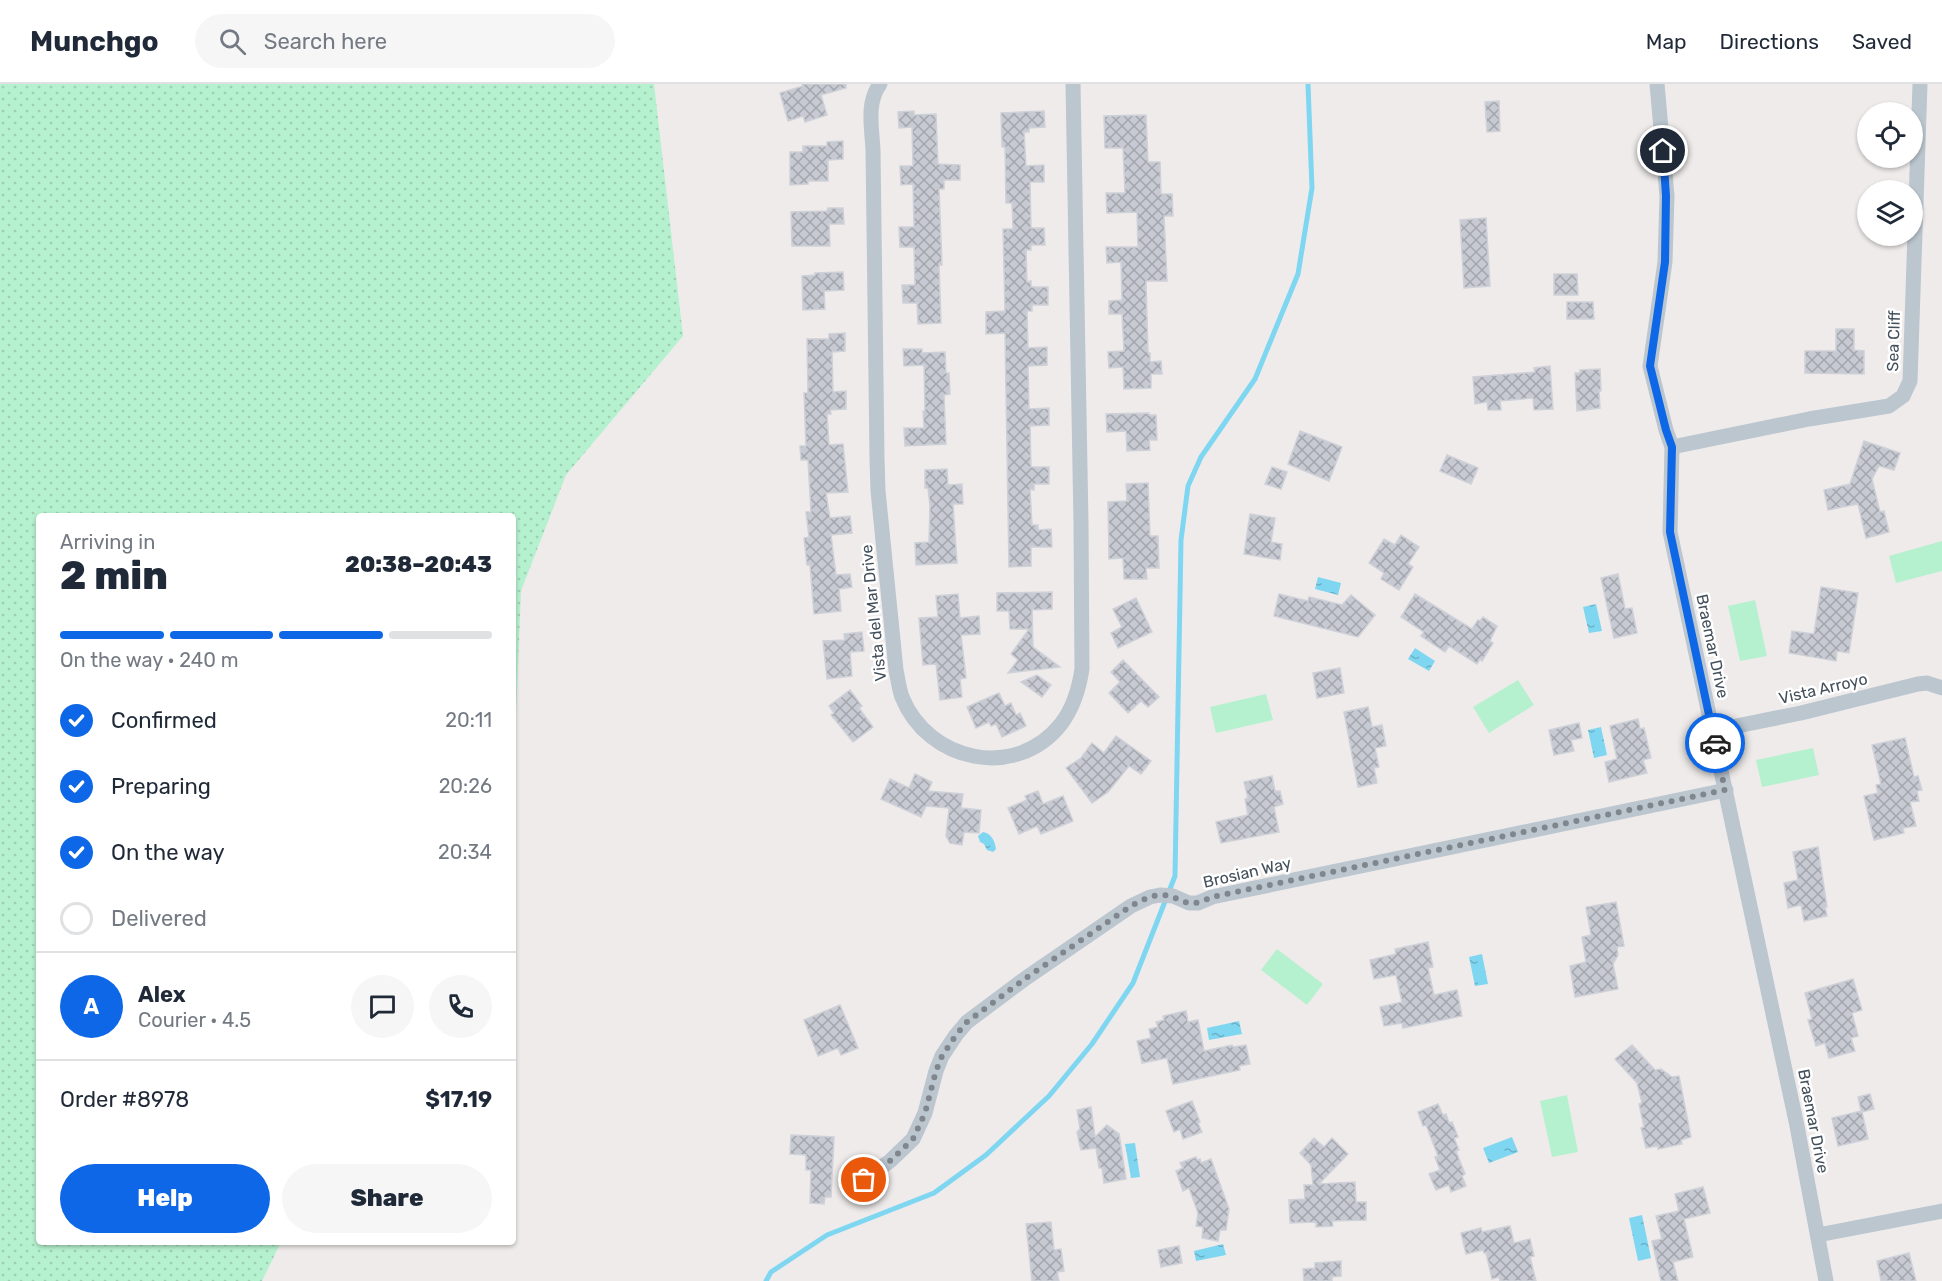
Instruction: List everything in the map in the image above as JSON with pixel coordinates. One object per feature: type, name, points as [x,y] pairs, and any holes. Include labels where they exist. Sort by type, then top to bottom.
[{"type":"street","name":"Vista del Mar Drive","points":[[880,84],[874,91],[870,110],[873,150],[877,458],[878,491],[896,670],[903,699],[912,716],[924,731],[939,743],[957,752],[985,758],[1023,752],[1056,730],[1072,706],[1079,688],[1082,669],[1073,84]]},
{"type":"street","name":"Braemar Drive","points":[[1657,84],[1666,196],[1666,229],[1665,262],[1650,366],[1672,447],[1670,532],[1797,1126],[1826,1281]]},
{"type":"street","name":"Sea Cliff","points":[[1672,447],[1809,419],[1889,406],[1903,396],[1910,381],[1920,84]]},
{"type":"street","name":"Vista Arroyo","points":[[1712,731],[1801,713],[1918,684],[1933,684],[1942,688]]},
{"type":"street","name":"Brosian Way","points":[[864,1180],[890,1161],[913,1139],[925,1113],[942,1056],[967,1022],[1026,978],[1131,906],[1150,897],[1167,895],[1189,903],[1198,903],[1223,894],[1725,790]]},
{"type":"street","points":[[1818,1235],[1942,1211]]},
{"type":"green space","points":[[0,84],[654,84],[683,336],[566,475],[521,591],[516,714],[516,513],[36,513],[36,1245],[280,1245],[262,1281],[0,1281]]},
{"type":"green space","points":[[1942,541],[1942,571],[1896,583],[1889,556]]},
{"type":"green space","points":[[1755,600],[1767,656],[1740,661],[1728,606]]},
{"type":"green space","points":[[1518,680],[1534,705],[1489,733],[1473,707]]},
{"type":"green space","points":[[1266,694],[1273,720],[1216,733],[1210,707]]},
{"type":"green space","points":[[1813,748],[1819,775],[1762,787],[1756,760]]},
{"type":"green space","points":[[1277,949],[1323,984],[1307,1005],[1261,970]]},
{"type":"green space","points":[[1567,1095],[1578,1152],[1552,1157],[1540,1101]]},
{"type":"water","points":[[1318,577],[1341,583],[1338,595],[1315,589]]},
{"type":"water","points":[[1596,604],[1602,631],[1589,633],[1583,607]]},
{"type":"water","points":[[1415,648],[1435,661],[1429,671],[1408,659]]},
{"type":"water","points":[[1601,727],[1607,755],[1594,758],[1588,730]]},
{"type":"water","points":[[983,832],[994,840],[996,849],[993,852],[987,850],[980,842],[978,836]]},
{"type":"water","points":[[1482,954],[1488,984],[1475,986],[1469,957]]},
{"type":"water","points":[[1239,1021],[1242,1034],[1209,1040],[1207,1028]]},
{"type":"water","points":[[1512,1137],[1518,1152],[1489,1163],[1483,1148]]},
{"type":"water","points":[[1135,1143],[1140,1177],[1131,1178],[1125,1144]]},
{"type":"water","points":[[1642,1215],[1651,1258],[1638,1261],[1629,1218]]},
{"type":"water","points":[[1223,1244],[1226,1255],[1196,1261],[1194,1251]]},
{"type":"building","points":[[802,84],[846,84],[846,88],[821,95],[827,115],[805,122],[803,116],[788,121],[780,93],[803,86]]},
{"type":"building","points":[[1499,101],[1500,131],[1487,132],[1485,102]]},
{"type":"building","points":[[914,111],[914,115],[936,114],[938,164],[960,165],[960,180],[944,180],[944,189],[939,189],[942,265],[939,265],[941,323],[918,324],[917,303],[903,303],[902,285],[915,285],[914,247],[900,247],[899,227],[914,227],[913,184],[901,185],[900,166],[913,166],[912,127],[899,128],[898,112]]},
{"type":"building","points":[[1044,111],[1045,127],[1029,128],[1029,132],[1024,132],[1026,166],[1044,165],[1044,182],[1030,182],[1031,228],[1044,228],[1045,245],[1031,245],[1031,250],[1026,250],[1027,282],[1031,281],[1031,287],[1048,287],[1048,305],[1032,305],[1032,311],[1027,311],[1028,348],[1047,347],[1047,365],[1028,366],[1029,409],[1049,408],[1049,425],[1030,426],[1031,467],[1049,467],[1049,484],[1034,484],[1034,490],[1030,489],[1032,525],[1038,525],[1038,530],[1051,529],[1052,547],[1031,547],[1031,566],[1009,567],[1005,333],[986,334],[986,312],[1005,311],[1003,229],[1013,229],[1012,203],[1006,203],[1005,147],[1002,147],[1001,113]]},
{"type":"building","points":[[1146,115],[1148,162],[1160,162],[1161,194],[1172,194],[1173,216],[1164,216],[1167,281],[1146,281],[1148,353],[1150,353],[1150,362],[1161,361],[1162,374],[1151,374],[1151,388],[1124,389],[1123,367],[1109,368],[1108,352],[1124,351],[1122,314],[1109,314],[1109,301],[1122,300],[1121,262],[1107,263],[1106,247],[1138,247],[1137,212],[1107,213],[1106,193],[1125,193],[1123,148],[1105,148],[1104,116]]},
{"type":"building","points":[[843,141],[843,159],[828,160],[828,181],[808,181],[808,184],[790,185],[790,152],[803,152],[803,146],[827,146],[827,142]]},
{"type":"building","points":[[828,208],[843,208],[844,224],[829,224],[830,246],[792,246],[791,212],[827,211]]},
{"type":"building","points":[[1486,218],[1490,286],[1464,288],[1460,220]]},
{"type":"building","points":[[843,272],[844,290],[824,291],[825,309],[803,310],[802,276]]},
{"type":"building","points":[[1554,274],[1577,274],[1578,295],[1554,295]]},
{"type":"building","points":[[1567,302],[1593,302],[1594,319],[1567,319]]},
{"type":"building","points":[[1836,329],[1854,329],[1854,350],[1864,351],[1864,374],[1805,373],[1805,351],[1836,351]]},
{"type":"building","points":[[845,333],[845,351],[832,352],[833,392],[846,391],[846,409],[830,410],[831,414],[827,414],[829,445],[843,444],[848,492],[826,493],[830,518],[850,516],[852,533],[831,535],[836,575],[850,574],[852,587],[839,589],[841,611],[814,614],[810,565],[807,565],[804,538],[809,537],[806,512],[811,512],[808,460],[801,460],[800,446],[806,446],[804,393],[808,393],[807,339],[829,339],[829,334]]},
{"type":"building","points":[[903,349],[922,349],[922,353],[945,352],[950,394],[944,395],[946,444],[905,446],[904,428],[924,428],[923,411],[925,411],[924,365],[904,366]]},
{"type":"building","points":[[1550,366],[1553,409],[1534,410],[1533,398],[1500,401],[1501,410],[1488,410],[1487,402],[1475,404],[1473,377],[1535,372],[1534,368]]},
{"type":"building","points":[[1600,369],[1600,408],[1577,411],[1575,373],[1580,373],[1580,370]]},
{"type":"building","points":[[1149,413],[1149,415],[1156,415],[1157,440],[1149,440],[1150,450],[1127,451],[1126,431],[1107,432],[1106,414]]},
{"type":"building","points":[[1300,431],[1342,447],[1329,481],[1288,464]]},
{"type":"building","points":[[1864,441],[1900,453],[1894,470],[1879,466],[1872,479],[1880,512],[1884,511],[1889,532],[1866,538],[1858,504],[1828,510],[1824,490],[1850,484]]},
{"type":"building","points":[[1447,455],[1478,468],[1471,484],[1440,471]]},
{"type":"building","points":[[1272,467],[1287,472],[1281,489],[1265,484]]},
{"type":"building","points":[[947,469],[948,485],[962,484],[963,504],[953,504],[957,563],[916,565],[915,543],[929,542],[930,506],[928,488],[925,488],[925,470]]},
{"type":"building","points":[[1148,483],[1150,536],[1158,536],[1159,568],[1146,568],[1147,579],[1124,579],[1123,558],[1109,559],[1108,502],[1127,501],[1126,484]]},
{"type":"building","points":[[1250,514],[1275,518],[1271,542],[1282,544],[1280,560],[1244,554]]},
{"type":"building","points":[[1401,535],[1419,547],[1408,564],[1413,567],[1399,590],[1381,579],[1384,573],[1369,563],[1384,539],[1395,545]]},
{"type":"building","points":[[1618,574],[1625,609],[1632,608],[1637,633],[1614,638],[1601,578]]},
{"type":"building","points":[[1821,587],[1858,593],[1849,653],[1837,651],[1836,661],[1789,653],[1792,631],[1814,634]]},
{"type":"building","points":[[1052,592],[1052,609],[1032,610],[1033,647],[1060,667],[1008,673],[1018,660],[1011,654],[1029,629],[1010,629],[1009,611],[997,611],[997,593]]},
{"type":"building","points":[[958,594],[960,618],[979,616],[980,634],[961,635],[966,678],[960,679],[962,697],[940,700],[936,664],[923,665],[919,618],[938,617],[936,596]]},
{"type":"building","points":[[1279,594],[1308,601],[1309,597],[1342,605],[1351,595],[1375,615],[1358,637],[1274,616]]},
{"type":"building","points":[[1415,594],[1472,629],[1483,617],[1497,626],[1490,641],[1493,643],[1482,661],[1480,659],[1477,664],[1449,646],[1445,652],[1421,636],[1424,632],[1401,617]]},
{"type":"building","points":[[1136,598],[1152,632],[1118,648],[1111,633],[1122,627],[1113,609]]},
{"type":"building","points":[[862,632],[864,651],[850,652],[852,676],[827,679],[823,641],[845,640],[844,634]]},
{"type":"building","points":[[1123,660],[1159,697],[1148,707],[1141,701],[1128,713],[1109,693],[1120,682],[1111,672]]},
{"type":"building","points":[[1340,668],[1344,693],[1317,698],[1313,673]]},
{"type":"building","points":[[1037,675],[1051,685],[1042,697],[1021,682]]},
{"type":"building","points":[[850,690],[862,706],[859,708],[873,727],[853,742],[831,715],[834,713],[829,706]]},
{"type":"building","points":[[999,693],[1005,706],[1011,703],[1016,715],[1020,713],[1026,726],[1002,737],[996,724],[991,726],[989,722],[976,728],[967,707]]},
{"type":"building","points":[[1368,707],[1372,727],[1382,725],[1386,746],[1375,748],[1379,767],[1374,768],[1377,783],[1358,787],[1344,712]]},
{"type":"building","points":[[1638,719],[1640,729],[1644,728],[1651,758],[1643,760],[1647,773],[1609,782],[1605,762],[1617,759],[1610,726]]},
{"type":"building","points":[[1579,723],[1582,738],[1571,740],[1574,751],[1554,755],[1549,730]]},
{"type":"building","points":[[1116,736],[1151,761],[1141,774],[1129,766],[1108,792],[1092,803],[1066,768],[1081,758],[1092,743],[1104,753]]},
{"type":"building","points":[[1905,738],[1914,777],[1918,776],[1922,790],[1917,791],[1919,801],[1910,802],[1916,826],[1903,828],[1904,833],[1874,840],[1864,796],[1878,793],[1876,785],[1881,784],[1872,745]]},
{"type":"building","points":[[915,774],[932,782],[928,791],[963,794],[961,808],[981,810],[979,833],[964,832],[962,845],[950,843],[946,836],[949,808],[926,806],[921,817],[881,799],[890,779],[909,788]]},
{"type":"building","points":[[1272,776],[1275,791],[1280,791],[1283,804],[1274,807],[1279,832],[1221,843],[1216,822],[1248,815],[1245,799],[1248,798],[1244,782]]},
{"type":"building","points":[[1038,791],[1043,804],[1063,796],[1073,821],[1041,834],[1037,826],[1019,834],[1008,808],[1027,800],[1025,796]]},
{"type":"building","points":[[1818,847],[1827,916],[1804,921],[1801,905],[1788,908],[1784,883],[1798,880],[1793,852]]},
{"type":"building","points":[[1616,902],[1624,946],[1617,947],[1618,955],[1613,964],[1618,989],[1575,997],[1570,966],[1586,962],[1582,937],[1591,935],[1586,907]]},
{"type":"building","points":[[1428,942],[1433,967],[1428,968],[1434,995],[1457,990],[1462,1016],[1403,1028],[1402,1023],[1384,1026],[1380,1007],[1402,1002],[1396,975],[1374,979],[1370,960],[1396,954],[1395,949]]},
{"type":"building","points":[[1853,979],[1862,1010],[1852,1013],[1858,1036],[1851,1038],[1855,1051],[1829,1058],[1825,1043],[1816,1046],[1808,1020],[1812,1019],[1805,993]]},
{"type":"building","points":[[840,1005],[858,1048],[841,1055],[838,1048],[818,1056],[804,1020]]},
{"type":"building","points":[[1186,1011],[1188,1022],[1198,1020],[1204,1051],[1232,1045],[1233,1047],[1246,1045],[1250,1064],[1239,1066],[1240,1070],[1173,1084],[1167,1058],[1142,1063],[1137,1041],[1151,1038],[1149,1029],[1158,1027],[1156,1022],[1164,1020],[1163,1016]]},
{"type":"building","points":[[1632,1045],[1655,1070],[1661,1069],[1672,1077],[1679,1076],[1691,1137],[1681,1140],[1682,1144],[1658,1149],[1658,1146],[1646,1148],[1641,1128],[1644,1127],[1639,1104],[1642,1103],[1637,1083],[1615,1059]]},
{"type":"building","points":[[1870,1094],[1874,1109],[1862,1112],[1868,1139],[1838,1146],[1832,1118],[1861,1111],[1858,1097]]},
{"type":"building","points":[[1192,1101],[1202,1132],[1183,1139],[1180,1129],[1174,1132],[1166,1111]]},
{"type":"building","points":[[1438,1104],[1443,1115],[1446,1114],[1449,1123],[1452,1122],[1458,1137],[1454,1138],[1459,1150],[1456,1151],[1465,1174],[1462,1176],[1466,1186],[1451,1192],[1449,1185],[1436,1190],[1429,1174],[1440,1170],[1435,1157],[1438,1156],[1426,1125],[1423,1126],[1418,1112]]},
{"type":"building","points":[[1091,1107],[1095,1137],[1107,1125],[1119,1134],[1126,1179],[1104,1183],[1096,1148],[1081,1150],[1077,1132],[1080,1129],[1077,1110]]},
{"type":"building","points":[[791,1135],[834,1137],[831,1197],[825,1197],[824,1204],[810,1203],[811,1170],[806,1170],[806,1155],[790,1154]]},
{"type":"building","points":[[1314,1138],[1324,1147],[1332,1138],[1348,1154],[1319,1184],[1355,1182],[1356,1202],[1366,1202],[1366,1220],[1332,1221],[1333,1226],[1316,1227],[1316,1222],[1290,1223],[1289,1200],[1305,1199],[1304,1185],[1313,1185],[1311,1165],[1300,1153]]},
{"type":"building","points":[[1196,1157],[1201,1163],[1211,1159],[1229,1209],[1226,1230],[1220,1230],[1218,1241],[1202,1238],[1203,1227],[1196,1226],[1198,1213],[1189,1188],[1183,1191],[1176,1171],[1183,1168],[1180,1163]]},
{"type":"building","points":[[1703,1187],[1710,1213],[1684,1219],[1693,1257],[1673,1262],[1678,1281],[1661,1281],[1652,1241],[1662,1239],[1656,1216],[1679,1211],[1675,1194]]},
{"type":"building","points":[[1051,1222],[1054,1250],[1061,1249],[1064,1271],[1057,1272],[1059,1281],[1032,1281],[1026,1224]]},
{"type":"building","points":[[1510,1226],[1514,1243],[1530,1239],[1534,1256],[1530,1257],[1536,1281],[1500,1281],[1499,1277],[1492,1279],[1486,1253],[1483,1250],[1466,1254],[1461,1233],[1481,1228],[1482,1232]]},
{"type":"building","points":[[1179,1246],[1182,1263],[1161,1267],[1158,1250]]},
{"type":"building","points":[[1909,1253],[1916,1281],[1881,1281],[1877,1261]]},
{"type":"building","points":[[1341,1261],[1341,1276],[1332,1277],[1332,1281],[1304,1281],[1303,1269],[1315,1268],[1315,1263]]},
{"type":"waterway","points":[[766,1281],[771,1272],[827,1235],[934,1193],[986,1155],[1049,1096],[1092,1044],[1133,983],[1175,876],[1181,540],[1188,486],[1201,457],[1255,379],[1298,274],[1312,188],[1308,84]]},
{"type":"way so far","points":[[864,1180],[890,1161],[913,1139],[925,1113],[942,1056],[967,1022],[1026,978],[1131,906],[1160,895],[1173,896],[1189,903],[1198,903],[1212,897],[1725,790],[1715,743]]},
{"type":"route","points":[[1663,151],[1666,196],[1665,262],[1650,366],[1672,447],[1670,532],[1715,743]]}]
